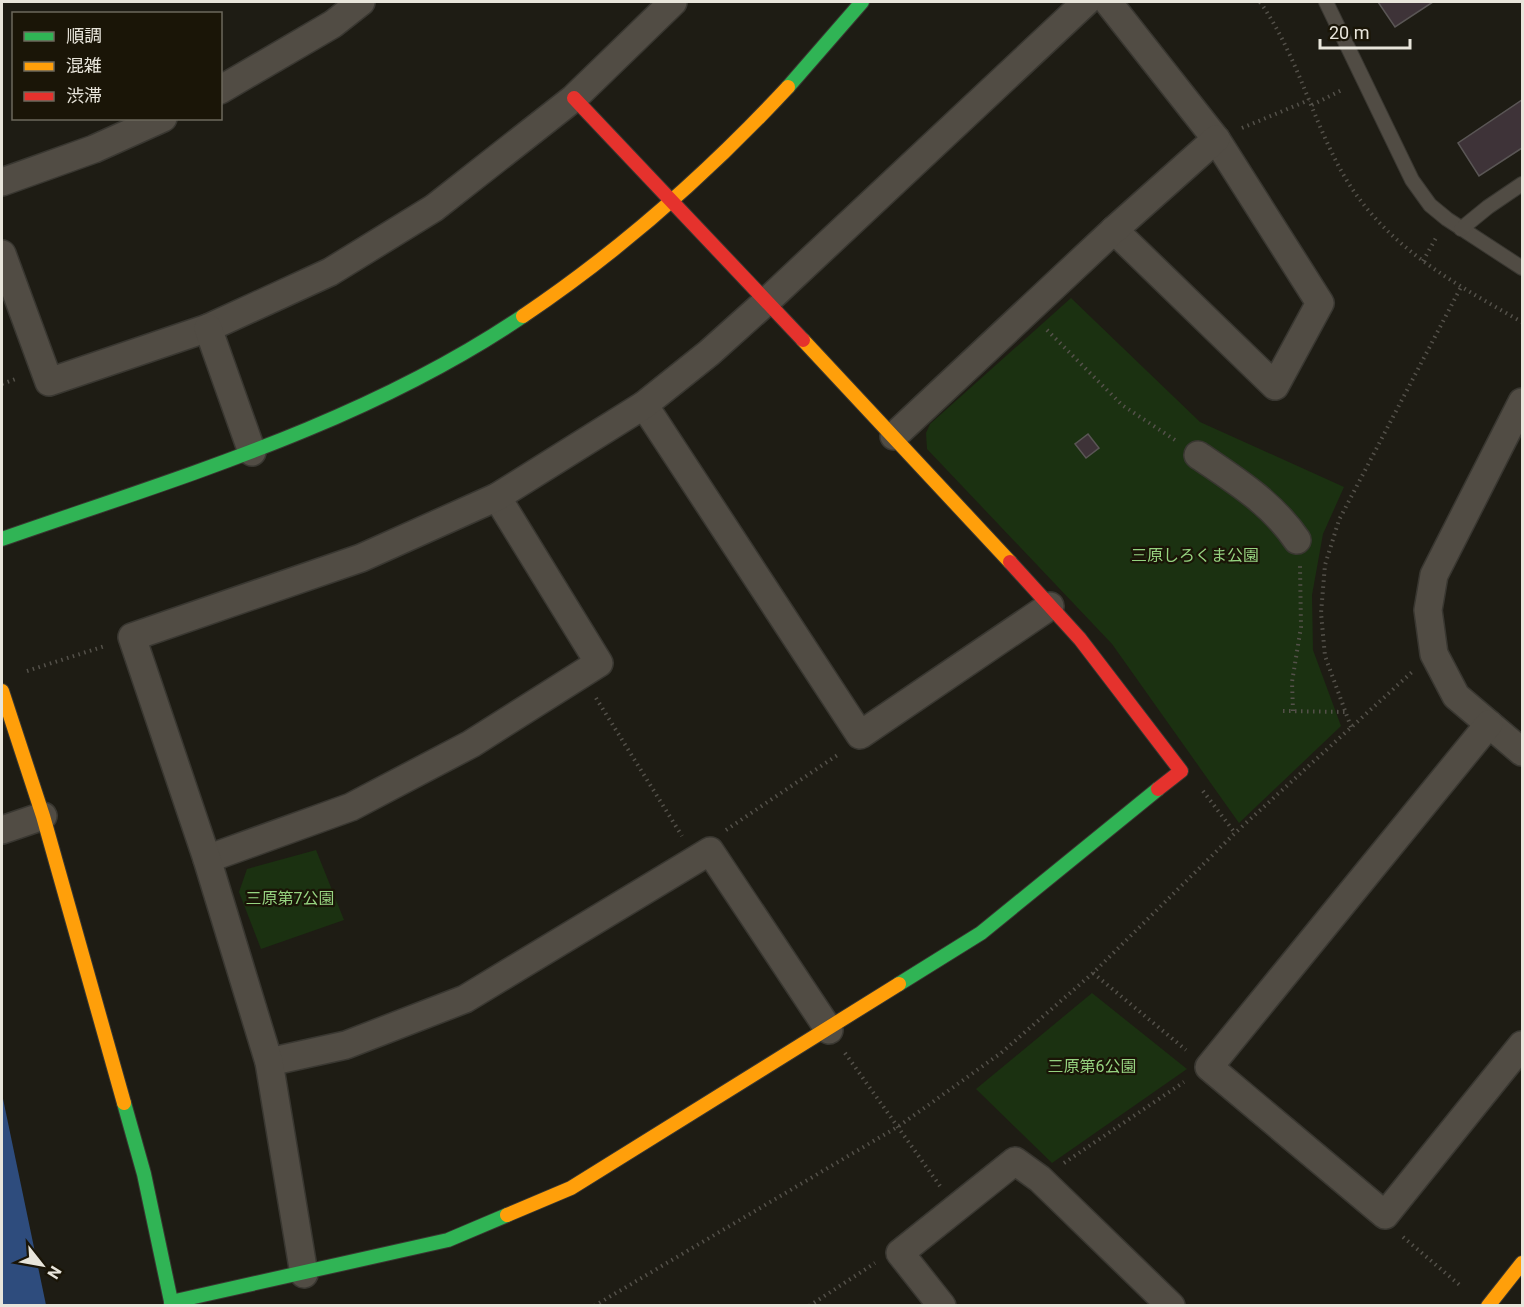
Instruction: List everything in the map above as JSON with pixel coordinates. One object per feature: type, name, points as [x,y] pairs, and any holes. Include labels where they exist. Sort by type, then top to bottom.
[{"type":"street","points":[[222,89],[333,24],[361,2]]},
{"type":"street","points":[[2,254],[49,381],[208,328],[330,272],[434,208],[574,98],[673,2]]},
{"type":"street","points":[[2,539],[252,452],[358,408],[453,360],[538,306],[620,247],[772,108],[862,2]]},
{"type":"street","points":[[304,1274],[269,1062],[207,859],[132,637],[361,558],[497,497],[644,405],[767,301],[1086,2]]},
{"type":"street","points":[[1108,2],[1216,139],[1320,303],[1275,386],[1114,230]]},
{"type":"street","points":[[2,691],[43,816],[144,1174],[172,1304],[448,1240],[571,1188],[829,1030],[981,933],[1181,771],[1080,639],[894,436],[574,98]]},
{"type":"street","points":[[2,182],[94,149],[159,120]]},
{"type":"street","points":[[894,436],[1114,230],[1216,139]]},
{"type":"street","points":[[208,328],[252,452]]},
{"type":"street","points":[[1522,402],[1434,574],[1428,610],[1434,654],[1456,696],[1522,752]]},
{"type":"street","points":[[644,405],[860,735],[1050,606]]},
{"type":"street","points":[[1198,455],[1248,489],[1285,522],[1297,540]]},
{"type":"street","points":[[207,859],[351,807],[471,744],[599,663],[497,497]]},
{"type":"street","points":[[1489,724],[1209,1067],[1386,1215],[1522,1045]]},
{"type":"street","points":[[2,830],[43,816]]},
{"type":"street","points":[[269,1062],[346,1045],[465,999],[703,855],[829,1030]]},
{"type":"street","points":[[942,1305],[900,1253],[1015,1161],[1040,1179],[1171,1305]]},
{"type":"street","points":[[1488,1305],[1522,1263]]},
{"type":"lane","points":[[1326,2],[1412,180],[1430,205],[1461,229],[1522,268]]},
{"type":"lane","points":[[1461,229],[1522,184]]},
{"type":"path","points":[[1260,2],[1280,30],[1337,163],[1376,220],[1398,243],[1461,287],[1522,322]]},
{"type":"path","points":[[1312,105],[1363,78]]},
{"type":"path","points":[[1216,139],[1309,100]]},
{"type":"path","points":[[1352,727],[1325,656],[1321,613],[1325,565],[1339,520],[1461,287]]},
{"type":"path","points":[[1029,309],[1122,405],[1198,455]]},
{"type":"path","points":[[1293,711],[1292,682],[1298,655],[1302,607],[1297,540]]},
{"type":"path","points":[[24,672],[132,637]]},
{"type":"path","points":[[594,1305],[603,1304],[899,1126],[1001,1053],[1094,973],[1235,833],[1434,654]]},
{"type":"path","points":[[580,674],[703,855],[722,832],[849,747],[860,735]]},
{"type":"path","points":[[1283,711],[1346,712]]},
{"type":"path","points":[[1181,771],[1199,786],[1235,833]]},
{"type":"path","points":[[1040,1179],[1209,1067],[1094,973]]},
{"type":"path","points":[[829,1030],[899,1126],[954,1209]]},
{"type":"path","points":[[1386,1215],[1394,1228],[1462,1287]]},
{"type":"path","points":[[809,1305],[880,1260],[900,1253]]},
{"type":"green space","name":"三原しろくま公園","points":[[1071,298],[1200,422],[1344,487],[1323,534],[1312,595],[1313,650],[1341,726],[1239,823],[1112,644],[927,449],[926,433],[930,424]]},
{"type":"green space","name":"三原第7公園","points":[[316,850],[344,920],[261,949],[239,892],[247,869]]},
{"type":"green space","name":"三原第6公園","points":[[1092,993],[1187,1069],[1052,1163],[976,1089]]},
{"type":"water","points":[[2,1094],[46,1305],[2,1305]]},
{"type":"building","points":[[1378,2],[1433,2],[1395,27]]},
{"type":"building","points":[[1522,100],[1522,148],[1479,176],[1458,143]]},
{"type":"building","points":[[1088,434],[1099,448],[1086,458],[1075,444]]},
{"type":"traffic: fast","points":[[788,87],[862,2]]},
{"type":"traffic: fast","points":[[2,539],[203,469],[336,417],[463,354],[523,316]]},
{"type":"traffic: fast","points":[[899,984],[981,933],[1158,789]]},
{"type":"traffic: fast","points":[[124,1103],[144,1174],[172,1306]]},
{"type":"traffic: fast","points":[[171,1302],[448,1240],[507,1215]]},
{"type":"traffic: slow","points":[[523,316],[559,291],[662,209],[727,150],[788,87]]},
{"type":"traffic: slow","points":[[803,340],[1010,562]]},
{"type":"traffic: slow","points":[[2,691],[43,816],[124,1103]]},
{"type":"traffic: slow","points":[[507,1215],[571,1188],[899,984]]},
{"type":"traffic: slow","points":[[1488,1306],[1522,1263]]},
{"type":"traffic: jam","points":[[574,98],[803,340]]},
{"type":"traffic: jam","points":[[1010,562],[1080,639],[1181,771],[1158,789]]}]
